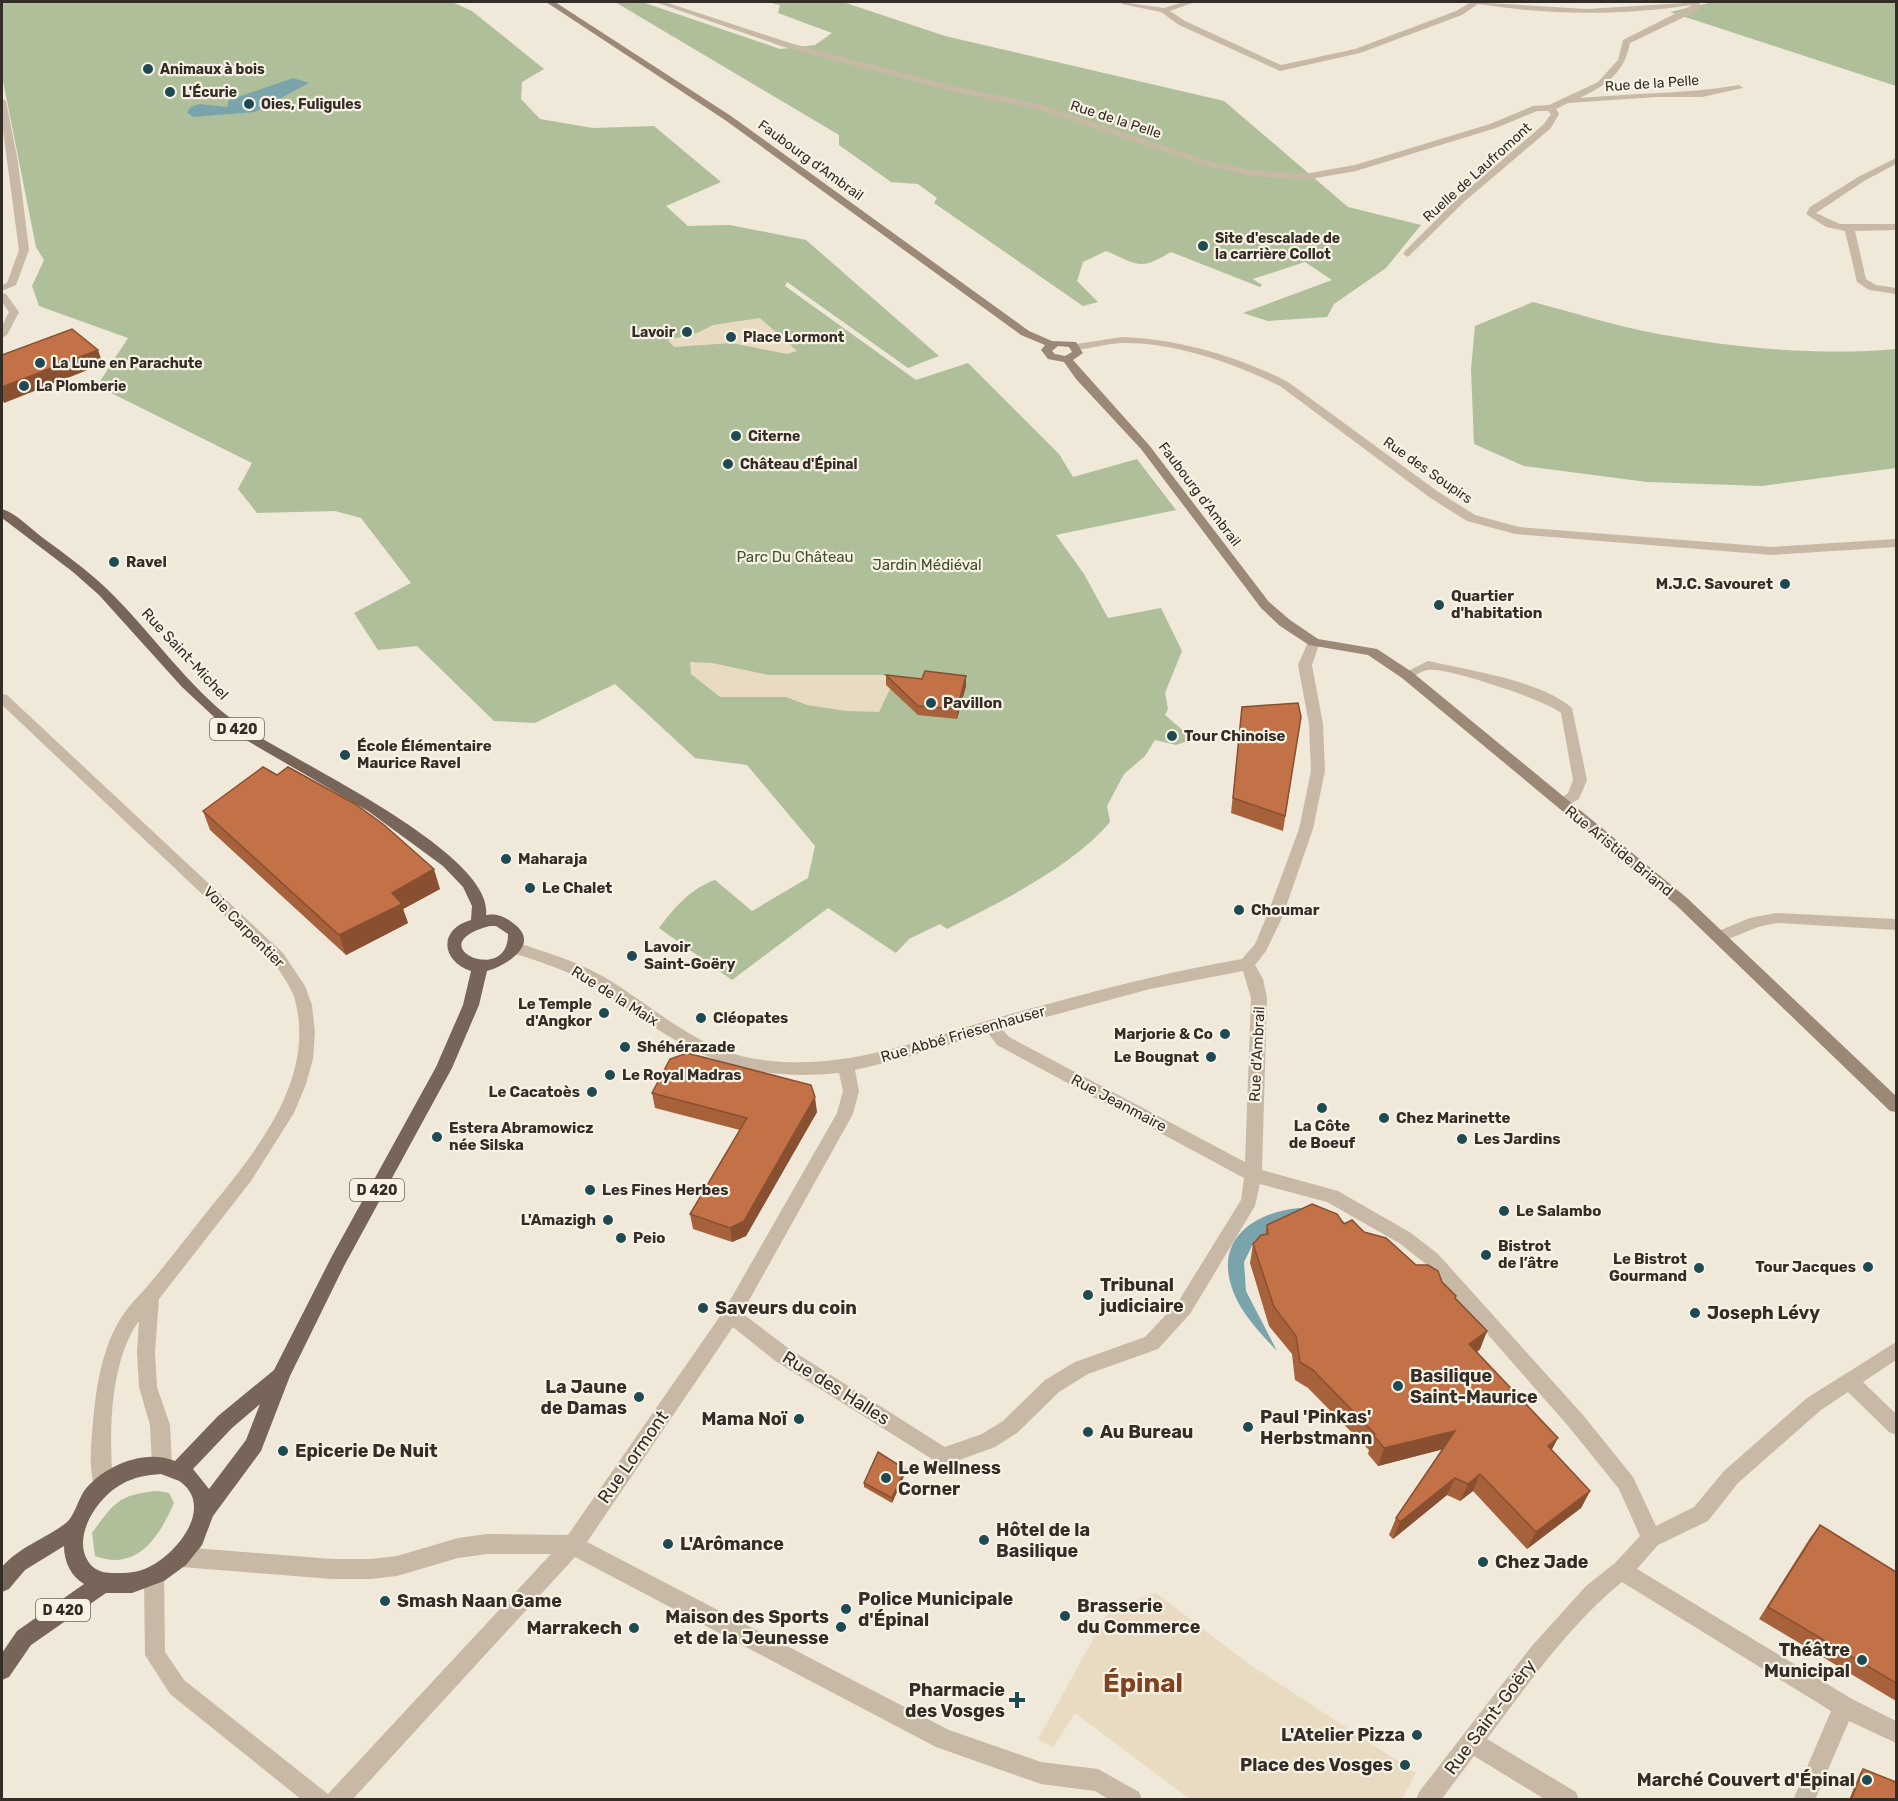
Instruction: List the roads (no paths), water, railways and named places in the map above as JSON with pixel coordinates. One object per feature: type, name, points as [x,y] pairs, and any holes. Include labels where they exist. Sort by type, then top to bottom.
[{"type":"main road","name":"Faubourg d'Ambrail","points":[[550,2],[728,118],[1025,333],[1051,344],[1046,350],[1048,355],[1066,359],[1145,447],[1265,604],[1285,623],[1314,642]]},
{"type":"main road","points":[[1051,344],[1062,342],[1076,347],[1078,353],[1066,359]]},
{"type":"main road","name":"Rue Saint-Michel","points":[[2,513],[77,569],[103,592],[187,684],[232,726],[373,808],[448,862],[469,884],[480,906],[478,921]]},
{"type":"main road","name":"Rue Aristide Briand","points":[[1314,642],[1372,652],[1407,675],[1721,936],[1896,1106]]},
{"type":"main road","points":[[478,921],[500,921],[509,926],[515,932],[517,940],[514,948],[500,961],[480,967],[466,964],[456,958],[452,949],[453,940],[459,932],[478,921]]},
{"type":"main road","name":"D 420","points":[[204,1512],[254,1445],[281,1374],[343,1252],[444,1068],[471,1005],[480,967]]},
{"type":"main road","name":"D 420","points":[[171,1467],[281,1374]]},
{"type":"main road","points":[[142,1466],[171,1467],[199,1486],[204,1512],[196,1535],[181,1557],[154,1576],[136,1583],[103,1583],[88,1575],[77,1563],[72,1547],[74,1529],[85,1505],[104,1484],[122,1473],[142,1466]]},
{"type":"main road","points":[[2,1582],[10,1566],[74,1529]]},
{"type":"main road","name":"D 420","points":[[2,1670],[24,1638],[103,1583]]},
{"type":"street","name":"Rue de la Pelle","points":[[659,2],[787,45],[951,88],[1035,106],[1210,164],[1253,173],[1304,177],[1356,168],[1493,126],[1536,108],[1551,108],[1601,84],[1623,61],[1626,42],[1696,8],[1695,2]]},
{"type":"street","points":[[1125,2],[1164,10],[1182,23],[1280,68],[1357,51],[1459,13],[1477,2],[1542,11],[1668,6],[1695,2]]},
{"type":"street","points":[[1164,10],[1191,2]]},
{"type":"street","name":"Rue de la Pelle","points":[[1565,101],[1590,101],[1656,94],[1702,94],[1739,88]]},
{"type":"street","points":[[2,101],[14,162],[24,250],[11,285],[2,288]]},
{"type":"street","name":"Ruelle de Laufromont","points":[[1408,254],[1462,199],[1548,126],[1555,114],[1551,108]]},
{"type":"street","points":[[1896,161],[1860,179],[1813,209],[1811,214],[1816,218],[1850,228],[1896,227]]},
{"type":"street","points":[[1850,228],[1861,280],[1873,288],[1896,291]]},
{"type":"street","points":[[2,296],[14,312],[2,335]]},
{"type":"street","name":"Rue des Soupirs","points":[[1076,347],[1123,340],[1141,342],[1191,351],[1259,372],[1284,384],[1433,494],[1471,518],[1519,531],[1772,551],[1896,543]]},
{"type":"street","points":[[1247,964],[1260,947],[1274,918],[1306,829],[1318,771],[1316,724],[1305,665],[1314,642]]},
{"type":"street","points":[[1407,675],[1428,665],[1481,678],[1563,704],[1567,711],[1580,780],[1574,796],[1561,804]]},
{"type":"street","name":"Voie Carpentier","points":[[2,698],[123,809],[278,957],[297,985],[304,1004],[307,1036],[305,1065],[281,1126],[150,1298],[125,1325],[113,1354],[100,1460],[104,1484]]},
{"type":"street","points":[[1721,936],[1755,922],[1776,918],[1896,924]]},
{"type":"street","name":"Rue de la Maix","points":[[514,948],[554,959],[591,977],[680,1037]]},
{"type":"street","name":"Rue Abbé Friesenhauser","points":[[680,1037],[717,1055],[749,1065],[786,1070],[846,1066],[1168,977],[1247,964]]},
{"type":"street","name":"Rue d'Ambrail","points":[[943,1457],[988,1441],[1010,1427],[1052,1386],[1082,1368],[1151,1343],[1184,1308],[1249,1201],[1253,1175],[1259,998],[1255,979],[1247,964]]},
{"type":"street","name":"Rue Jeanmaire","points":[[991,1026],[1003,1041],[1253,1175],[1332,1196],[1405,1238],[1432,1260],[1576,1421],[1626,1483],[1651,1538]]},
{"type":"street","name":"Rue Lormont","points":[[336,1800],[573,1545],[731,1315],[845,1114],[851,1091],[846,1066]]},
{"type":"street","points":[[150,1298],[146,1352],[148,1387],[171,1467]]},
{"type":"street","name":"Rue des Halles","points":[[731,1315],[781,1354],[943,1457]]},
{"type":"street","points":[[1651,1538],[1701,1514],[1731,1477],[1814,1404],[1896,1350]]},
{"type":"street","points":[[1849,1380],[1896,1426]]},
{"type":"street","name":"Rue Saint-Goëry","points":[[1427,1800],[1538,1654],[1586,1600],[1622,1570],[1651,1538]]},
{"type":"street","points":[[181,1557],[371,1569],[397,1566],[458,1548],[487,1545],[573,1545],[944,1739],[1041,1773],[1098,1780],[1131,1800]]},
{"type":"street","points":[[1622,1570],[1844,1707],[1896,1732]]},
{"type":"street","points":[[154,1576],[155,1655],[177,1687],[320,1800]]},
{"type":"street","points":[[1804,1800],[1844,1707]]},
{"type":"street","points":[[1471,1742],[1568,1800]]},
{"type":"water","points":[[293,78],[309,83],[255,112],[193,117],[187,112],[191,107],[199,104],[227,107],[229,100]]},
{"type":"water","points":[[1299,1208],[1327,1213],[1365,1233],[1277,1225],[1255,1240],[1244,1262],[1246,1291],[1277,1351],[1249,1320],[1234,1294],[1229,1275],[1228,1258],[1243,1230],[1276,1212]]},
{"type":"place","name":"Animaux à bois","points":[[148,69]]},
{"type":"place","name":"L'Écurie","points":[[170,92]]},
{"type":"place","name":"Oies, Fuligules","points":[[249,104]]},
{"type":"place","name":"Site d'escalade de la carrière Collot","points":[[1203,246]]},
{"type":"place","name":"Lavoir","points":[[687,332]]},
{"type":"place","name":"Place Lormont","points":[[731,337]]},
{"type":"place","name":"La Lune en Parachute","points":[[40,363]]},
{"type":"place","name":"La Plomberie","points":[[24,386]]},
{"type":"place","name":"Citerne","points":[[736,436]]},
{"type":"place","name":"Château d'Épinal","points":[[728,464]]},
{"type":"place","name":"Ravel","points":[[114,562]]},
{"type":"place","name":"M.J.C. Savouret","points":[[1785,584]]},
{"type":"place","name":"Quartier d'habitation","points":[[1439,605]]},
{"type":"place","name":"Pavillon","points":[[931,703]]},
{"type":"place","name":"Tour Chinoise","points":[[1172,736]]},
{"type":"place","name":"École Élémentaire Maurice Ravel","points":[[345,755]]},
{"type":"place","name":"Maharaja","points":[[506,859]]},
{"type":"place","name":"Le Chalet","points":[[530,888]]},
{"type":"place","name":"Choumar","points":[[1239,910]]},
{"type":"place","name":"Lavoir Saint-Goëry","points":[[632,956]]},
{"type":"place","name":"Le Temple d'Angkor","points":[[604,1013]]},
{"type":"place","name":"Cléopates","points":[[701,1018]]},
{"type":"place","name":"Marjorie & Co","points":[[1225,1034]]},
{"type":"place","name":"Shéhérazade","points":[[625,1047]]},
{"type":"place","name":"Le Bougnat","points":[[1211,1057]]},
{"type":"place","name":"Le Royal Madras","points":[[610,1075]]},
{"type":"place","name":"Le Cacatoès","points":[[592,1092]]},
{"type":"place","name":"La Côte de Boeuf","points":[[1322,1108]]},
{"type":"place","name":"Chez Marinette","points":[[1384,1118]]},
{"type":"place","name":"Estera Abramowicz née Silska","points":[[437,1137]]},
{"type":"place","name":"Les Jardins","points":[[1462,1139]]},
{"type":"place","name":"Les Fines Herbes","points":[[590,1190]]},
{"type":"place","name":"Le Salambo","points":[[1504,1211]]},
{"type":"place","name":"L'Amazigh","points":[[608,1220]]},
{"type":"place","name":"Peio","points":[[621,1238]]},
{"type":"place","name":"Bistrot de l’âtre","points":[[1486,1255]]},
{"type":"place","name":"Tour Jacques","points":[[1868,1267]]},
{"type":"place","name":"Le Bistrot Gourmand","points":[[1699,1268]]},
{"type":"place","name":"Tribunal judiciaire","points":[[1088,1295]]},
{"type":"place","name":"Saveurs du coin","points":[[703,1308]]},
{"type":"place","name":"Joseph Lévy","points":[[1695,1313]]},
{"type":"place","name":"Basilique Saint-Maurice","points":[[1398,1386]]},
{"type":"place","name":"La Jaune de Damas","points":[[639,1397]]},
{"type":"place","name":"Mama Noï","points":[[799,1419]]},
{"type":"place","name":"Paul 'Pinkas' Herbstmann","points":[[1248,1427]]},
{"type":"place","name":"Au Bureau","points":[[1088,1432]]},
{"type":"place","name":"Epicerie De Nuit","points":[[283,1451]]},
{"type":"place","name":"Le Wellness Corner","points":[[886,1478]]},
{"type":"place","name":"Hôtel de la Basilique","points":[[984,1540]]},
{"type":"place","name":"L'Arômance","points":[[668,1544]]},
{"type":"place","name":"Chez Jade","points":[[1483,1562]]},
{"type":"place","name":"Smash Naan Game","points":[[385,1601]]},
{"type":"place","name":"Police Municipale d'Épinal","points":[[846,1609]]},
{"type":"place","name":"Brasserie du Commerce","points":[[1065,1616]]},
{"type":"place","name":"Maison des Sports et de la Jeunesse","points":[[841,1627]]},
{"type":"place","name":"Marrakech","points":[[634,1628]]},
{"type":"place","name":"Théâtre Municipal","points":[[1862,1660]]},
{"type":"place","name":"Pharmacie des Vosges","points":[[1017,1700]]},
{"type":"place","name":"L'Atelier Pizza","points":[[1417,1735]]},
{"type":"place","name":"Place des Vosges","points":[[1405,1765]]},
{"type":"place","name":"Marché Couvert d'Épinal","points":[[1867,1780]]},
{"type":"district","name":"Épinal","points":[[1143,1683]]},
{"type":"park label","name":"Parc Du Château","points":[[795,557]]},
{"type":"park label","name":"Jardin Médiéval","points":[[927,565]]}]
